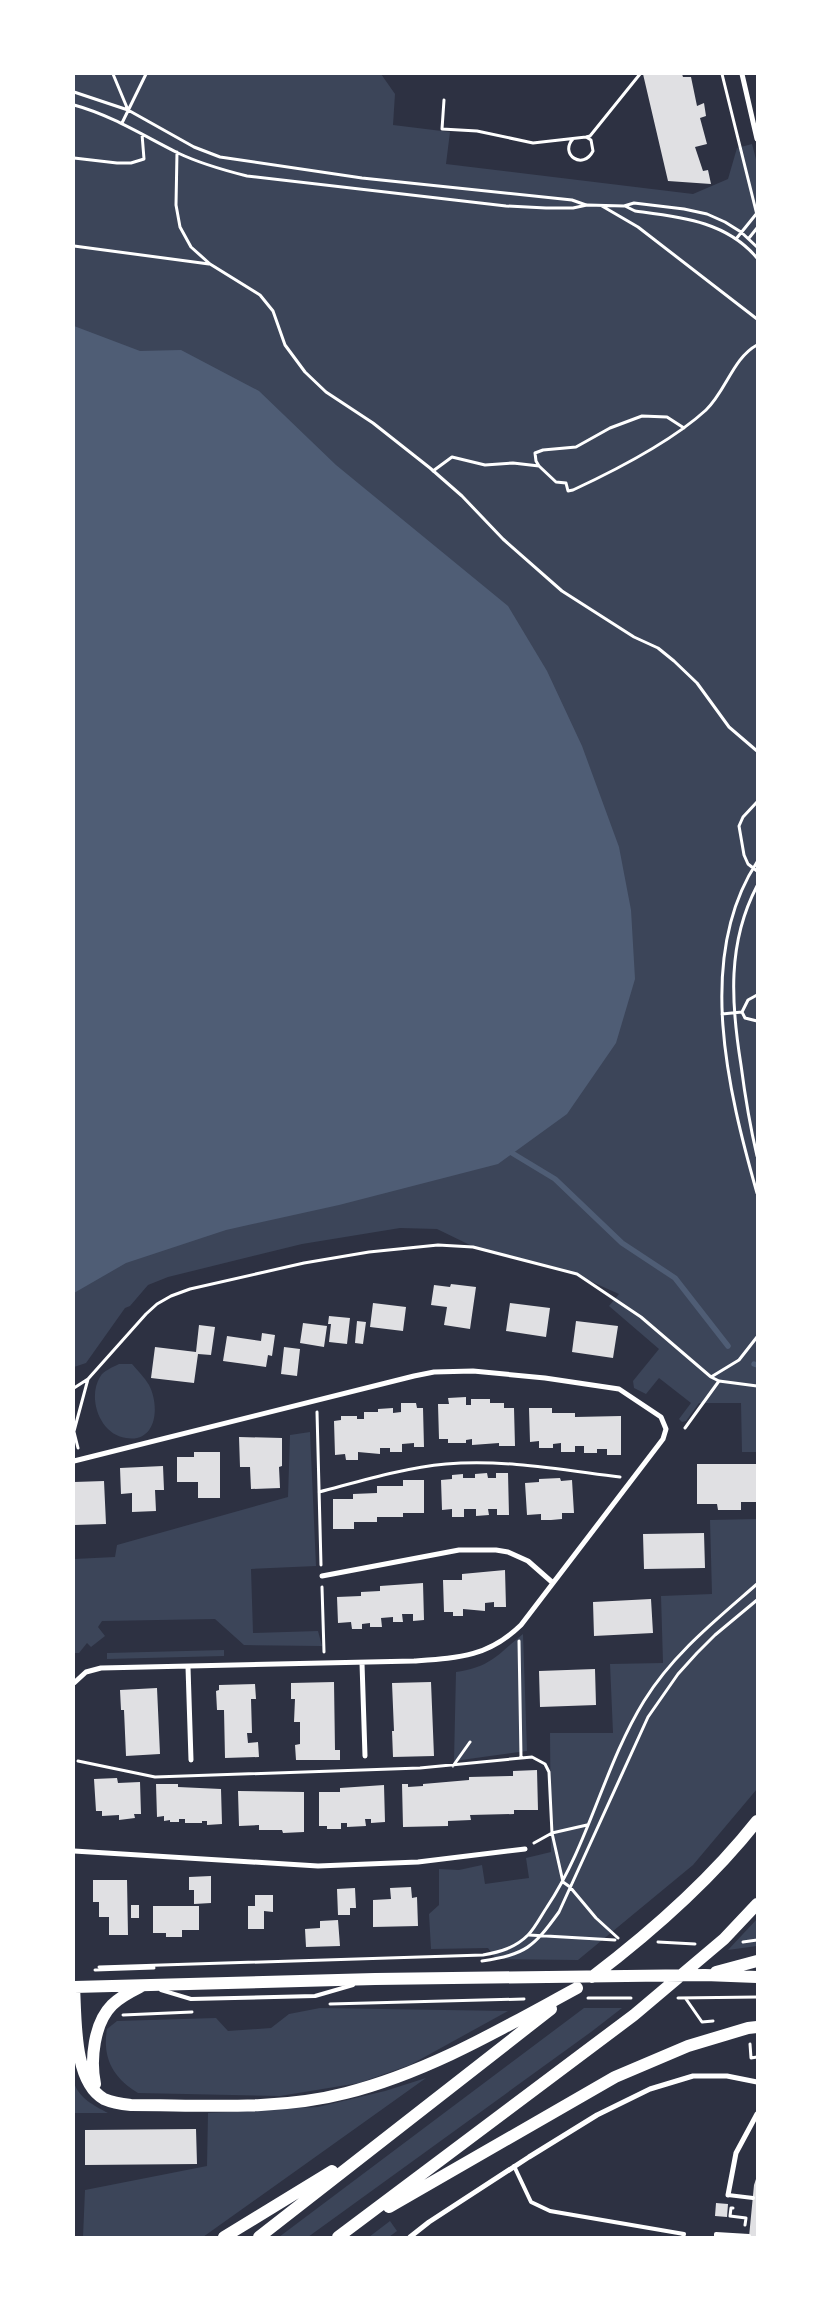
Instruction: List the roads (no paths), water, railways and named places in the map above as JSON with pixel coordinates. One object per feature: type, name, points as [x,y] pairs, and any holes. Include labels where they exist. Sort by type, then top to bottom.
[{"type":"main road","points":[[754,1826],[658,1923],[580,1993],[542,2005],[448,2057],[389,2080],[345,2093],[311,2100],[248,2105],[131,2105],[115,2103],[102,2098],[85,2075],[80,2059],[74,1986],[375,1978],[630,1976],[704,1975],[757,1977]]},
{"type":"main road","points":[[340,2236],[634,2015],[682,1976],[739,1925],[757,1904]]},
{"type":"main road","points":[[704,1975],[757,1961]]},
{"type":"main road","points":[[96,2092],[92,2074],[93,2052],[105,2014],[121,1997],[144,1985]]},
{"type":"main road","points":[[259,2237],[386,2138],[542,2005]]},
{"type":"main road","points":[[340,2236],[615,2077],[688,2046],[757,2027]]},
{"type":"main road","points":[[224,2237],[386,2138]]},
{"type":"street","points":[[742,74],[757,139]]},
{"type":"street","points":[[74,1461],[421,1375],[455,1370],[545,1378],[619,1389],[661,1417],[666,1429],[663,1439],[521,1625],[512,1634],[489,1649],[464,1657],[450,1659],[94,1669],[80,1676],[74,1682]]},
{"type":"street","points":[[322,1576],[459,1550],[496,1550],[508,1552],[528,1561],[553,1583]]},
{"type":"street","points":[[362,1662],[365,1756]]},
{"type":"street","points":[[188,1666],[191,1760]]},
{"type":"street","points":[[74,1851],[318,1866],[418,1862],[525,1849]]},
{"type":"street","points":[[74,1979],[74,1986]]},
{"type":"street","points":[[410,2237],[429,2222],[514,2166],[597,2115],[650,2089],[693,2076],[727,2076],[757,2082]]},
{"type":"street","points":[[728,2195],[736,2152],[757,2114]]},
{"type":"lane","points":[[514,2166],[531,2202],[550,2211],[684,2234],[683,2237]]},
{"type":"lane","points":[[728,2195],[753,2198]]},
{"type":"lane","points":[[716,2237],[716,2234],[749,2236]]},
{"type":"waterway","points":[[512,1153],[555,1179],[622,1243],[675,1278],[728,1346]]}]
